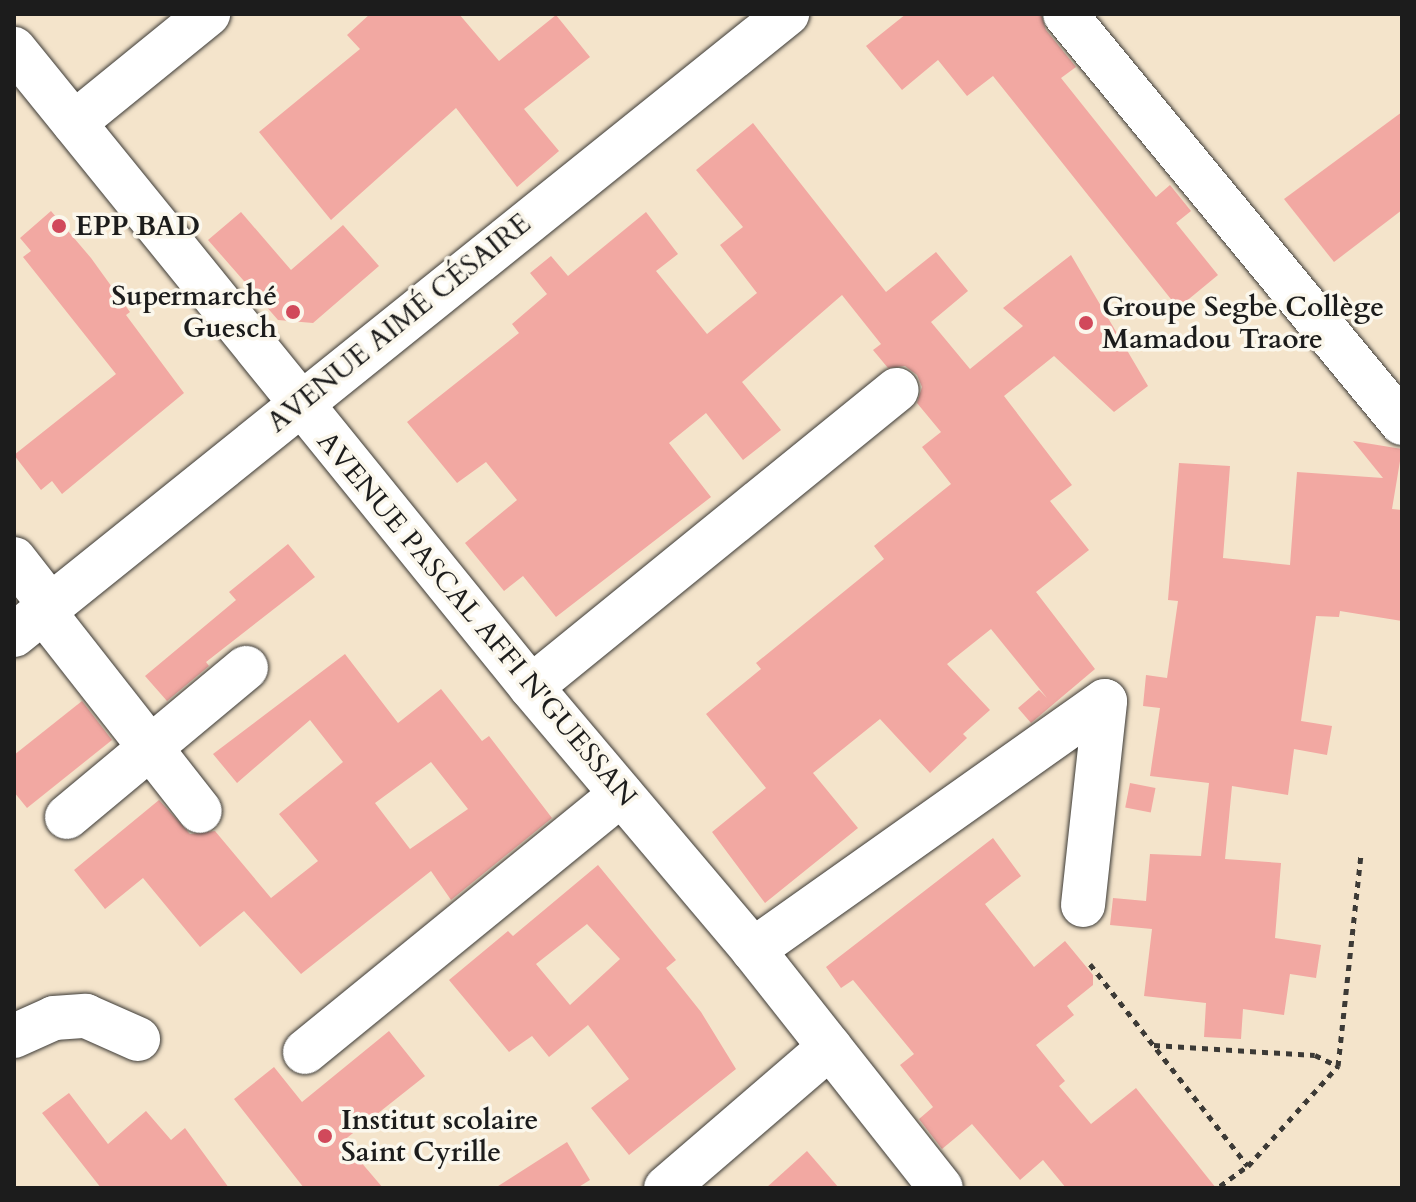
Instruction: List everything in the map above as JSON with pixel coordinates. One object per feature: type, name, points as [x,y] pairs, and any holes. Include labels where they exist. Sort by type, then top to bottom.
[{"type":"street","points":[[74,123],[208,14]]},
{"type":"street","name":"AVENUE AIMÉ CÉSAIRE","points":[[36,617],[299,402],[787,14]]},
{"type":"street","points":[[1065,14],[1402,423]]},
{"type":"street","name":"AVENUE PASCAL AFFI N'GUESSAN","points":[[20,68],[74,123],[531,687],[753,950],[941,1188]]},
{"type":"street","points":[[531,687],[897,390]]},
{"type":"street","points":[[14,559],[36,617],[150,748],[200,811]]},
{"type":"street","points":[[67,817],[246,668]]},
{"type":"street","points":[[753,950],[1105,701],[1083,905]]},
{"type":"street","points":[[305,1052],[621,794]]},
{"type":"street","points":[[14,1036],[54,1018],[86,1016],[138,1039]]},
{"type":"street","points":[[666,1188],[830,1047]]},
{"type":"path","points":[[1220,1186],[1248,1166],[1338,1066],[1361,853]]},
{"type":"path","points":[[1090,964],[1248,1166]]},
{"type":"path","points":[[1154,1045],[1315,1055],[1338,1066]]},
{"type":"building","points":[[370,14],[459,14],[499,61],[556,15],[590,57],[524,109],[559,151],[517,187],[456,108],[331,220],[259,132],[360,49],[347,35]]},
{"type":"building","points":[[906,14],[1041,14],[1046,30],[1076,67],[1061,78],[1156,197],[1170,185],[1191,211],[1176,223],[1218,275],[1178,308],[993,76],[967,96],[938,60],[902,90],[866,46]]},
{"type":"building","points":[[1402,112],[1402,210],[1334,262],[1284,199]]},
{"type":"building","points":[[753,123],[886,292],[936,252],[968,291],[931,322],[970,369],[1023,326],[1003,308],[1071,255],[1148,386],[1114,412],[1054,356],[1004,396],[1072,485],[1050,501],[1089,550],[1036,592],[1095,669],[1031,723],[1018,708],[1039,690],[1047,698],[991,629],[947,664],[990,710],[963,734],[967,738],[930,773],[880,719],[813,773],[858,828],[765,903],[712,832],[766,788],[706,714],[761,669],[756,663],[884,559],[874,546],[951,484],[922,447],[941,432],[917,403],[922,387],[917,375],[905,366],[888,368],[873,350],[881,344],[842,295],[742,382],[781,430],[743,460],[706,413],[669,443],[711,497],[556,617],[523,576],[504,591],[465,543],[517,500],[486,462],[457,483],[407,422],[519,333],[512,324],[547,294],[530,273],[551,256],[568,276],[646,212],[678,254],[656,271],[707,334],[757,293],[720,245],[743,227],[696,170]]},
{"type":"building","points":[[51,211],[91,258],[130,312],[126,315],[184,393],[62,494],[52,481],[41,490],[14,455],[116,374],[23,257],[31,251],[20,238]]},
{"type":"building","points":[[241,212],[291,270],[343,225],[379,266],[313,323],[278,320],[208,240]]},
{"type":"building","points":[[1353,441],[1402,449],[1392,509],[1402,510],[1402,621],[1340,611],[1339,617],[1316,616],[1301,721],[1332,726],[1327,755],[1294,749],[1288,795],[1232,786],[1225,859],[1281,863],[1275,938],[1321,945],[1316,978],[1290,974],[1284,1015],[1243,1009],[1241,1039],[1204,1037],[1206,1003],[1144,996],[1152,929],[1110,925],[1113,898],[1146,901],[1150,854],[1201,856],[1209,783],[1150,776],[1160,708],[1143,706],[1146,675],[1167,678],[1178,601],[1168,600],[1179,463],[1230,466],[1223,558],[1290,565],[1297,472],[1383,478]]},
{"type":"building","points":[[288,544],[315,577],[206,662],[209,666],[167,701],[145,676],[236,600],[229,592]]},
{"type":"building","points":[[345,654],[398,723],[441,689],[482,741],[489,736],[552,818],[451,900],[431,871],[301,974],[244,911],[200,947],[143,878],[105,909],[74,870],[159,800],[190,834],[215,831],[271,898],[318,861],[279,814],[343,762],[310,720],[237,783],[213,754]],"holes":[[[431,762],[468,809],[410,849],[375,803]]]},
{"type":"building","points":[[82,701],[112,740],[27,808],[14,792],[14,755]]},
{"type":"building","points":[[1130,783],[1156,788],[1151,813],[1125,808]]},
{"type":"building","points":[[993,838],[1021,876],[985,904],[1034,967],[1065,941],[1093,975],[1093,985],[1067,1006],[1074,1015],[1036,1045],[1065,1081],[1059,1086],[1091,1124],[1136,1088],[1216,1188],[1066,1188],[1043,1160],[1020,1180],[972,1124],[942,1149],[919,1119],[933,1107],[900,1065],[914,1054],[853,980],[841,988],[826,967]]},
{"type":"building","points":[[598,865],[676,960],[666,968],[701,1012],[736,1069],[629,1155],[591,1108],[629,1079],[588,1025],[549,1057],[532,1036],[509,1052],[449,980],[508,931],[513,936]],"holes":[[[587,924],[620,959],[570,1005],[536,964]]]},
{"type":"building","points":[[389,1031],[425,1076],[343,1141],[383,1188],[304,1188],[234,1099],[274,1067],[302,1102]]},
{"type":"building","points":[[69,1093],[108,1144],[146,1111],[171,1140],[185,1128],[229,1188],[101,1188],[42,1113]]},
{"type":"building","points":[[567,1142],[590,1180],[577,1188],[495,1188]]},
{"type":"building","points":[[807,1151],[839,1188],[766,1188]]},
{"type":"place","name":"EPP BAD","points":[[59,226]]},
{"type":"place","name":"Supermarché Guesch","points":[[293,312]]},
{"type":"place","name":"Groupe Segbe Collège Mamadou Traore","points":[[1086,323]]},
{"type":"place","name":"Institut scolaire Saint Cyrille","points":[[325,1136]]}]
